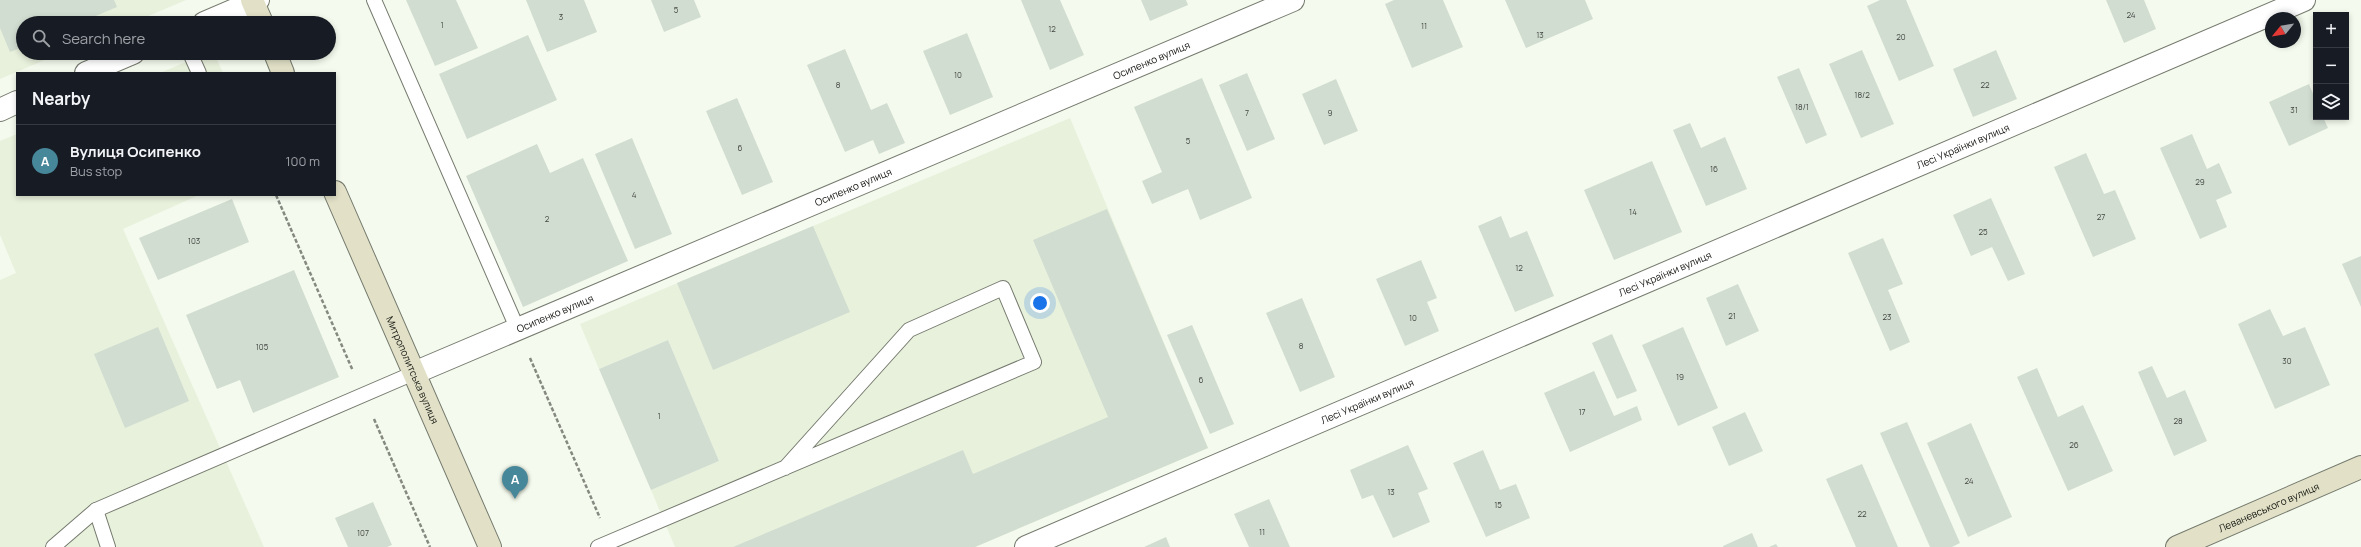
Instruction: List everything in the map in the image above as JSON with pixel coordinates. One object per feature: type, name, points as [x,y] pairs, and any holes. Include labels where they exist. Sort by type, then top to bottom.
[{"type":"main road","points":[[254,1],[259,16]]},
{"type":"main road","points":[[278,60],[283,72]]},
{"type":"main road","name":"Митрополитська вулиця","points":[[336,194],[490,547]]},
{"type":"main road","name":"Леваневського вулиця","points":[[2177,547],[2361,466]]},
{"type":"street","name":"Осипенко вулиця","points":[[414,373],[1293,0]]},
{"type":"street","name":"Лесі Українки вулиця","points":[[1026,547],[2304,0]]},
{"type":"street","points":[[220,16],[254,1]]},
{"type":"street","points":[[88,72],[117,60]]},
{"type":"street","points":[[0,110],[16,102]]},
{"type":"lane","points":[[374,0],[518,330]]},
{"type":"lane","points":[[193,60],[198,72]]},
{"type":"lane","points":[[604,544],[785,468],[1034,362],[1003,288],[909,330],[785,468]]},
{"type":"lane","points":[[53,547],[96,510],[414,373]]},
{"type":"lane","points":[[96,510],[108,547]]},
{"type":"path","points":[[276,196],[430,547]]},
{"type":"path","points":[[518,330],[604,544]]},
{"type":"shaded area","points":[[0,0],[186,0],[148,16],[16,16],[16,60],[45,60],[0,79]]},
{"type":"shaded area","points":[[191,60],[217,60],[223,72],[162,72]]},
{"type":"shaded area","points":[[1070,118],[1208,448],[975,547],[675,547],[651,490],[719,461],[668,340],[599,369],[580,324]]},
{"type":"shaded area","points":[[16,134],[16,196],[197,196],[123,229],[264,547],[0,547],[0,280],[16,273],[0,235],[0,141]]},
{"type":"building","points":[[0,0],[114,0],[117,7],[96,16],[16,16],[16,50],[10,52],[0,28]]},
{"type":"building","points":[[406,0],[456,0],[478,48],[435,66]]},
{"type":"building","points":[[526,0],[584,0],[597,32],[547,52]]},
{"type":"building","points":[[651,0],[694,0],[701,17],[664,32]]},
{"type":"building","points":[[1021,0],[1060,0],[1084,55],[1050,70]]},
{"type":"building","points":[[1141,0],[1186,0],[1188,5],[1150,21]]},
{"type":"building","points":[[1394,0],[1443,0],[1463,47],[1412,68],[1385,4]]},
{"type":"building","points":[[1505,0],[1585,0],[1593,19],[1526,48]]},
{"type":"building","points":[[1880,0],[1906,0],[1934,66],[1899,81],[1867,6]]},
{"type":"building","points":[[2106,0],[2144,0],[2156,29],[2124,43]]},
{"type":"building","points":[[967,33],[993,97],[950,115],[923,51]]},
{"type":"building","points":[[528,35],[557,100],[467,139],[439,74]]},
{"type":"building","points":[[845,49],[871,110],[887,103],[905,143],[879,154],[873,140],[845,152],[807,65]]},
{"type":"building","points":[[1862,50],[1894,124],[1861,138],[1829,64]]},
{"type":"building","points":[[1996,50],[2017,99],[1973,117],[1953,69]]},
{"type":"building","points":[[1799,68],[1827,135],[1806,144],[1777,77]]},
{"type":"building","points":[[1247,73],[1275,139],[1247,151],[1219,85]]},
{"type":"building","points":[[1202,78],[1252,198],[1200,220],[1188,189],[1152,204],[1142,181],[1162,172],[1134,107]]},
{"type":"building","points":[[1336,79],[1358,131],[1324,145],[1302,94]]},
{"type":"building","points":[[2309,84],[2313,94],[2313,120],[2324,120],[2328,128],[2289,146],[2269,102]]},
{"type":"building","points":[[737,98],[773,182],[742,195],[706,111]]},
{"type":"building","points":[[1690,123],[1701,148],[1725,137],[1747,189],[1706,206],[1673,130]]},
{"type":"building","points":[[2192,134],[2207,169],[2219,163],[2232,193],[2216,200],[2227,227],[2200,239],[2160,148]]},
{"type":"building","points":[[632,138],[672,234],[635,249],[595,154]]},
{"type":"building","points":[[537,144],[550,173],[583,158],[628,261],[523,307],[466,176]]},
{"type":"building","points":[[2086,153],[2104,194],[2115,190],[2136,239],[2093,257],[2054,167]]},
{"type":"building","points":[[1652,161],[1682,232],[1614,260],[1584,190]]},
{"type":"building","points":[[1991,198],[2025,274],[2008,281],[1992,247],[1971,256],[1953,215]]},
{"type":"building","points":[[232,199],[249,242],[158,280],[139,238]]},
{"type":"building","points":[[1107,209],[1208,448],[975,547],[733,547],[963,450],[973,474],[1108,417],[1033,240]]},
{"type":"building","points":[[1501,216],[1510,238],[1527,231],[1554,296],[1515,312],[1478,226]]},
{"type":"building","points":[[813,226],[850,312],[713,370],[677,283]]},
{"type":"building","points":[[1883,238],[1903,284],[1888,290],[1910,342],[1890,351],[1848,253]]},
{"type":"building","points":[[2361,256],[2361,307],[2342,264]]},
{"type":"building","points":[[1421,260],[1437,298],[1427,302],[1439,331],[1405,346],[1376,279]]},
{"type":"building","points":[[294,270],[339,377],[253,413],[240,380],[217,389],[186,315]]},
{"type":"building","points":[[1738,284],[1759,331],[1726,346],[1706,298]]},
{"type":"building","points":[[1302,298],[1335,377],[1300,392],[1266,313]]},
{"type":"building","points":[[2270,309],[2283,336],[2305,327],[2330,385],[2275,409],[2238,324]]},
{"type":"building","points":[[1192,325],[1234,424],[1210,434],[1167,335]]},
{"type":"building","points":[[158,327],[189,401],[125,428],[94,354]]},
{"type":"building","points":[[1683,327],[1718,408],[1678,426],[1642,345]]},
{"type":"building","points":[[1612,334],[1637,391],[1617,399],[1592,343]]},
{"type":"building","points":[[668,340],[719,461],[651,490],[599,369]]},
{"type":"building","points":[[2152,366],[2167,398],[2185,390],[2207,441],[2174,456],[2138,372]]},
{"type":"building","points":[[2037,368],[2058,417],[2083,405],[2113,471],[2068,491],[2017,377]]},
{"type":"building","points":[[1594,371],[1614,416],[1637,406],[1642,420],[1570,452],[1544,393]]},
{"type":"building","points":[[1745,412],[1763,451],[1729,466],[1712,427]]},
{"type":"building","points":[[1907,422],[1960,543],[1952,547],[1930,547],[1880,433]]},
{"type":"building","points":[[1971,423],[2012,517],[1968,537],[1927,443]]},
{"type":"building","points":[[1408,445],[1428,489],[1418,493],[1430,522],[1393,538],[1373,495],[1362,499],[1350,470]]},
{"type":"building","points":[[1483,450],[1500,490],[1516,484],[1530,518],[1486,537],[1453,463]]},
{"type":"building","points":[[1862,464],[1898,547],[1856,547],[1826,479]]},
{"type":"building","points":[[1269,499],[1290,547],[1249,547],[1234,514]]},
{"type":"building","points":[[373,502],[392,545],[387,547],[348,547],[335,518]]},
{"type":"building","points":[[1752,533],[1758,547],[1723,547],[1723,546]]},
{"type":"building","points":[[1166,537],[1170,547],[1144,547]]},
{"type":"building","points":[[1776,544],[1778,547],[1769,547]]},
{"type":"place","name":"Вулиця Осипенко","points":[[515,499]]}]
